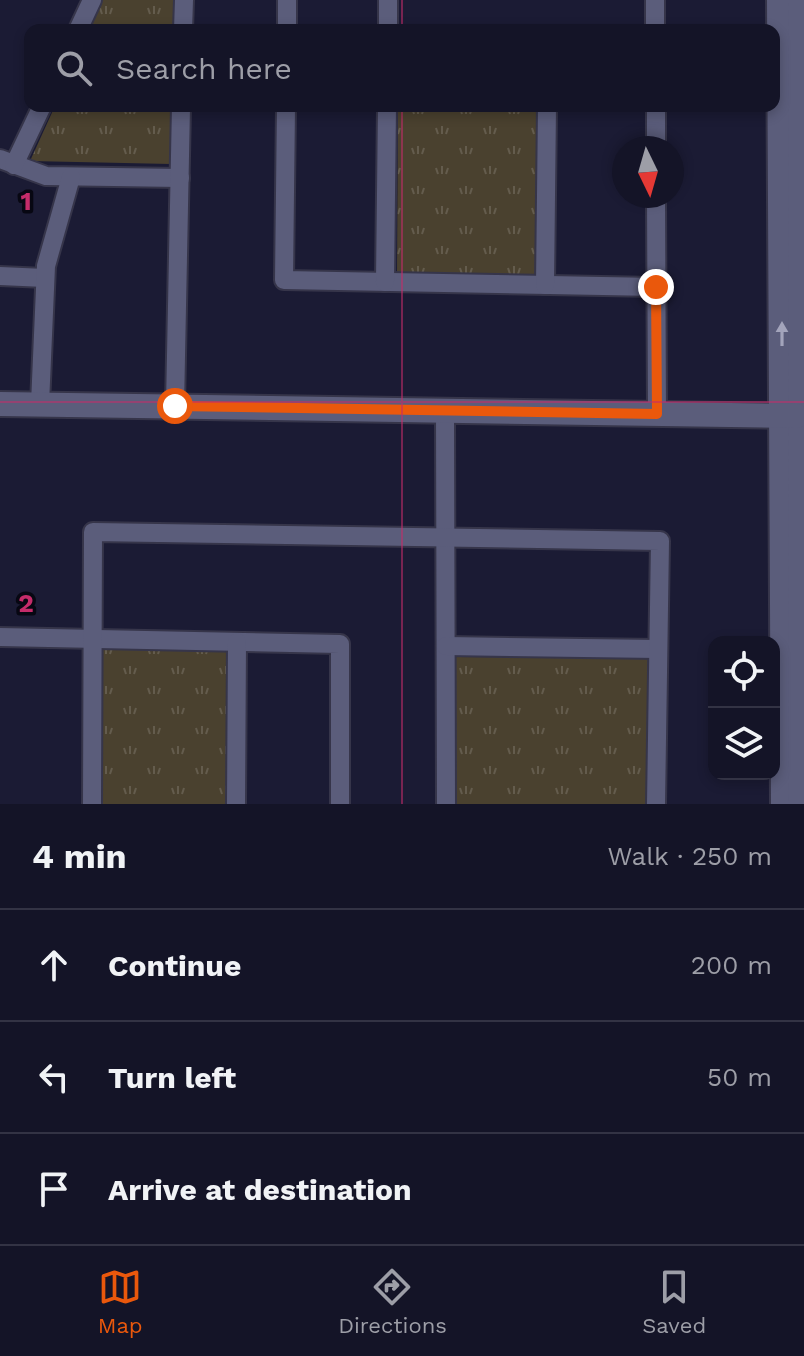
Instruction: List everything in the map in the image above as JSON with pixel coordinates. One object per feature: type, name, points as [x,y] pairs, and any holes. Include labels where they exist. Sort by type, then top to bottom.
[{"type":"street","points":[[81,24],[92,0]]},
{"type":"street","points":[[183,24],[184,0]]},
{"type":"street","points":[[287,0],[287,24]]},
{"type":"street","points":[[388,0],[388,24]]},
{"type":"street","points":[[655,0],[655,24]]},
{"type":"street","points":[[779,0],[780,24]]},
{"type":"street","points":[[792,416],[802,303],[800,0]]},
{"type":"street","points":[[780,32],[801,804]]},
{"type":"street","points":[[38,112],[7,162],[46,176],[180,178]]},
{"type":"street","points":[[175,406],[181,112]]},
{"type":"street","points":[[286,112],[284,280],[656,287]]},
{"type":"street","points":[[385,282],[387,112]]},
{"type":"street","points":[[545,285],[547,112]]},
{"type":"street","points":[[656,112],[656,136]]},
{"type":"street","points":[[40,404],[45,278],[71,177]]},
{"type":"street","points":[[656,208],[657,414]]},
{"type":"street","points":[[0,276],[45,278]]},
{"type":"street","points":[[0,404],[792,416]]},
{"type":"street","points":[[445,411],[446,804]]},
{"type":"street","points":[[92,804],[93,532],[660,541],[656,804]]},
{"type":"street","points":[[0,637],[340,644],[340,804]]},
{"type":"street","points":[[236,804],[237,642]]},
{"type":"street","points":[[446,646],[658,649]]},
{"type":"street","points":[[783,804],[796,698]]},
{"type":"green space","points":[[102,0],[173,0],[173,24],[92,24]]},
{"type":"green space","points":[[52,112],[172,112],[172,164],[30,161]]},
{"type":"green space","points":[[398,112],[537,112],[535,276],[397,275]]},
{"type":"green space","points":[[102,648],[227,651],[227,804],[102,804]]},
{"type":"green space","points":[[454,657],[649,658],[647,804],[455,804]]},
{"type":"route","points":[[175,406],[657,414],[656,287]]}]
